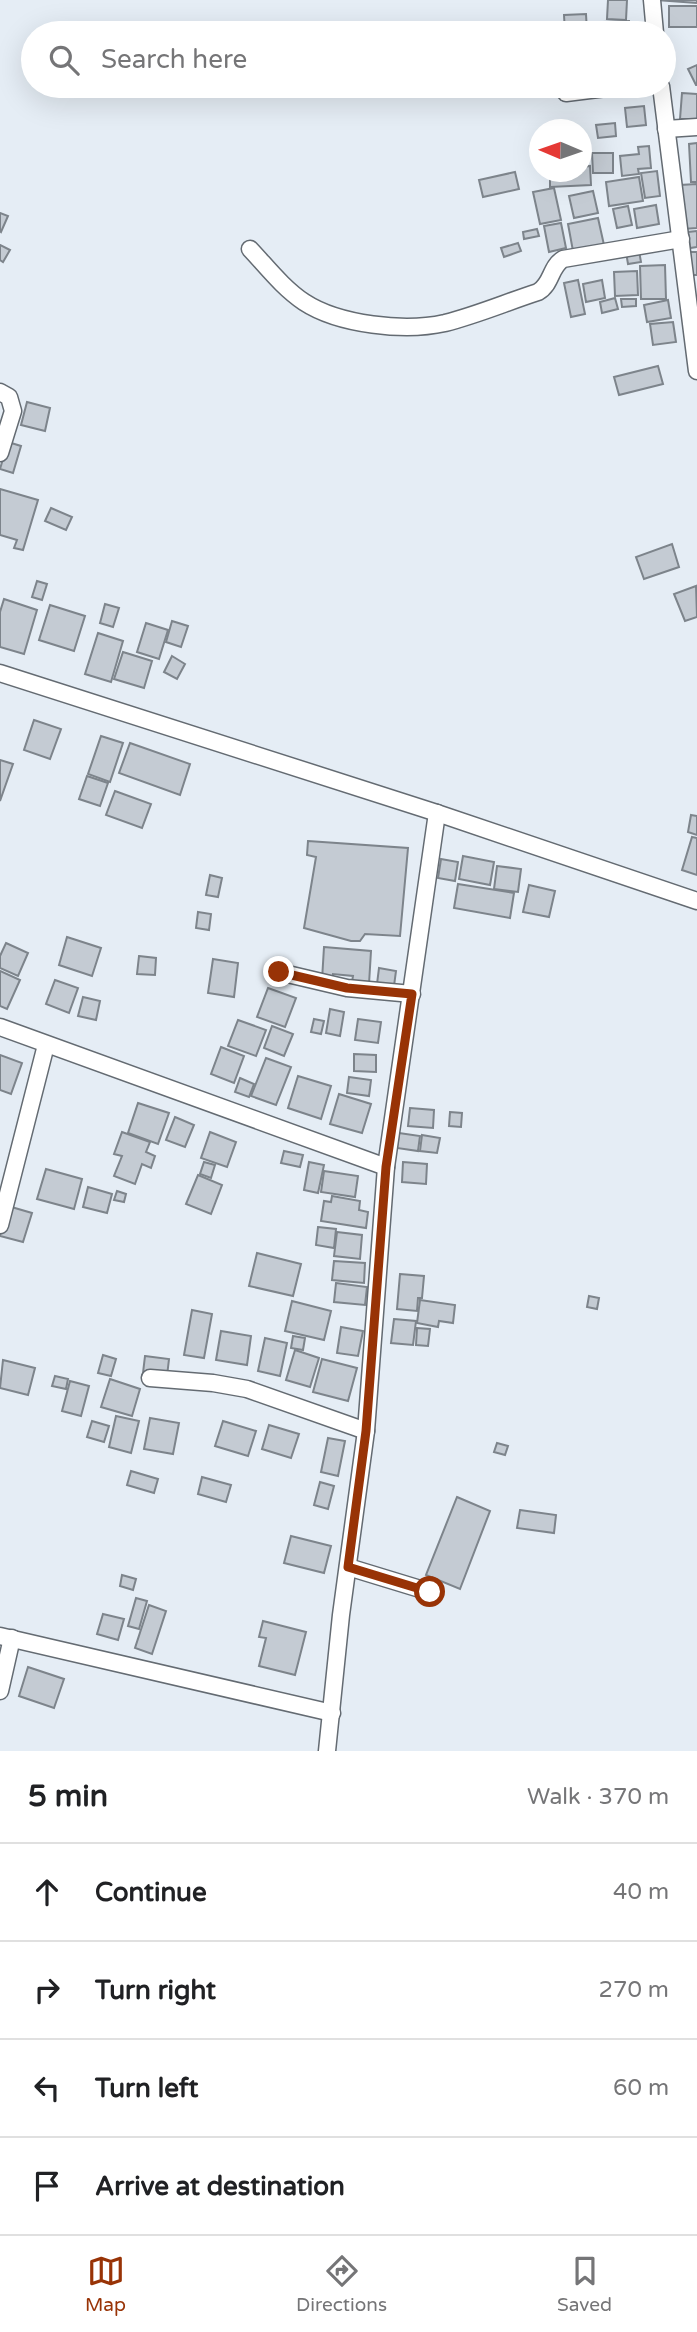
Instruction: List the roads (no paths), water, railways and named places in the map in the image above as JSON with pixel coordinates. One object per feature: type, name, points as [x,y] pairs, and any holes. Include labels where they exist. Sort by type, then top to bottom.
[{"type":"street","points":[[652,0],[654,21]]},
{"type":"street","points":[[662,98],[697,370]]},
{"type":"street","points":[[666,129],[697,127]]},
{"type":"street","points":[[250,249],[305,303],[338,318],[423,326],[445,323],[538,292],[547,285],[555,266],[563,260],[681,239]]},
{"type":"street","points":[[0,392],[9,397],[13,411],[0,453]]},
{"type":"street","points":[[0,673],[437,813],[697,901]]},
{"type":"street","points":[[327,1751],[366,1431],[386,1167],[412,994],[425,881],[437,813]]},
{"type":"street","points":[[279,972],[347,988],[412,994]]},
{"type":"street","points":[[0,1027],[386,1167]]},
{"type":"street","points":[[0,1225],[46,1045]]},
{"type":"street","points":[[150,1378],[214,1383],[247,1389],[366,1431]]},
{"type":"street","points":[[348,1567],[430,1592]]},
{"type":"street","points":[[0,1691],[6,1637],[332,1713]]}]
